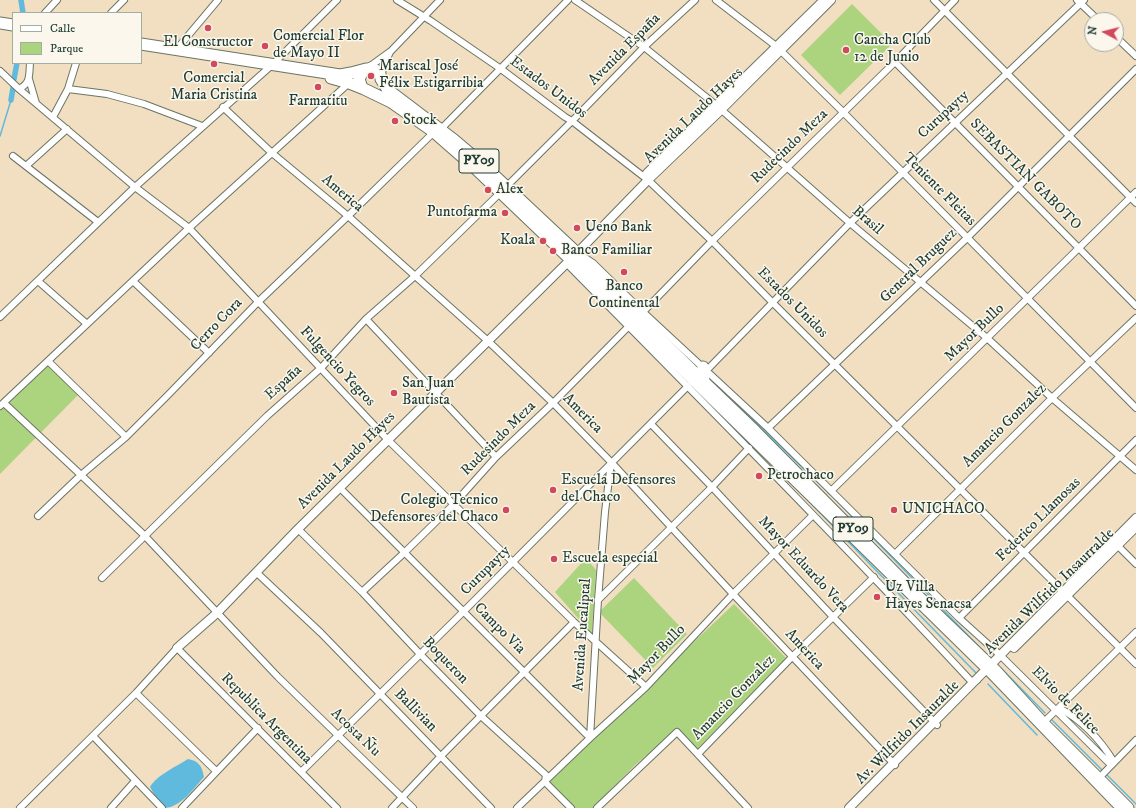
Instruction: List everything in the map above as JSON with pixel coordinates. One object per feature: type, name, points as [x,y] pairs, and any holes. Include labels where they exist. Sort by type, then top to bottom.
[{"type":"highway","points":[[0,23],[12,25]]},
{"type":"highway","name":"PY09","points":[[142,44],[272,65],[289,66],[340,74],[352,74],[367,69],[375,69],[388,90],[437,130],[452,146],[503,189],[1128,808]]},
{"type":"highway","name":"PY09","points":[[272,65],[288,70],[349,82],[391,102],[437,130]]},
{"type":"highway","points":[[367,69],[361,73],[359,80],[361,85],[367,90],[376,89],[381,83],[381,78]]},
{"type":"highway","name":"PY09","points":[[570,256],[585,265],[755,431],[868,535],[924,592],[988,670],[1122,808]]},
{"type":"highway","points":[[704,382],[705,369]]},
{"type":"street","points":[[47,12],[57,0]]},
{"type":"street","points":[[112,12],[124,0]]},
{"type":"street","points":[[176,50],[218,0]]},
{"type":"street","points":[[0,317],[135,187],[272,65],[337,0]]},
{"type":"street","name":"Estados Unidos","points":[[397,0],[501,69],[572,121],[646,179],[712,241],[1136,664]]},
{"type":"street","points":[[367,69],[391,51],[440,0]]},
{"type":"street","name":"Cerro Cora","points":[[38,516],[81,475],[126,437],[209,354],[258,302],[501,69],[568,0]]},
{"type":"street","name":"Brasil","points":[[575,0],[644,47],[719,107],[850,223],[987,338],[1052,398],[1136,470]]},
{"type":"street","name":"Avenida España","points":[[503,189],[644,47],[695,0]]},
{"type":"street","name":"Teniente Fleitas","points":[[716,0],[778,49],[844,113],[1136,408]]},
{"type":"street","name":"Avenida Laudo Hayes","points":[[778,49],[824,0]]},
{"type":"street","name":"Avenida Laudo Hayes","points":[[177,648],[217,613],[298,529],[646,179],[778,49],[831,0]]},
{"type":"street","points":[[934,0],[1136,203]]},
{"type":"street","name":"Rudecindo Meza","points":[[643,312],[712,241],[895,62],[955,0]]},
{"type":"street","points":[[1081,1],[1091,12]]},
{"type":"street","name":"Curupayty","points":[[705,369],[850,223],[956,123],[1081,1]]},
{"type":"street","points":[[1124,45],[1136,56]]},
{"type":"street","points":[[381,78],[384,65],[391,51]]},
{"type":"street","name":"SEBASTIAN GABOTO","points":[[895,62],[1136,306]]},
{"type":"street","points":[[30,64],[29,79],[37,104]]},
{"type":"street","points":[[53,117],[68,89],[76,64]]},
{"type":"street","name":"General Bruguez","points":[[768,428],[968,237],[1136,69]]},
{"type":"street","name":"Fulgencio Yegros","points":[[0,71],[135,187],[188,228],[387,439],[574,622],[646,687]]},
{"type":"street","points":[[19,88],[26,84],[29,79]]},
{"type":"street","points":[[144,535],[81,475],[2,404],[188,228],[349,82]]},
{"type":"street","points":[[68,89],[107,94],[144,104],[202,126]]},
{"type":"street","name":"America","points":[[224,108],[272,153],[348,216],[415,276],[553,403],[611,462],[894,765]]},
{"type":"street","points":[[26,166],[67,130]]},
{"type":"street","points":[[13,156],[98,222]]},
{"type":"street","name":"España","points":[[102,578],[144,535],[267,416],[321,368],[366,319],[415,276],[503,189]]},
{"type":"street","name":"Mayor Bullo","points":[[831,491],[898,427],[987,338],[1029,299],[1136,192]]},
{"type":"street","points":[[570,256],[629,326],[874,577],[970,680],[974,681]]},
{"type":"street","name":"Elvio de Felice","points":[[570,256],[584,256],[593,263],[643,312],[768,428],[831,491],[868,535],[895,554],[924,592],[959,618],[1058,709],[1077,719],[1103,745],[1113,764]]},
{"type":"street","points":[[38,281],[87,324]]},
{"type":"street","points":[[133,281],[209,354]]},
{"type":"street","name":"Amancio Gonzalez","points":[[895,554],[1052,398],[1136,318]]},
{"type":"street","points":[[366,319],[496,457]]},
{"type":"street","name":"Rudesindo Meza","points":[[362,592],[453,505],[496,457],[553,403],[629,326]]},
{"type":"street","points":[[48,361],[126,437]]},
{"type":"street","name":"Curupayty","points":[[301,772],[688,386]]},
{"type":"street","name":"Mayor Eduardo Vera","points":[[651,424],[936,724]]},
{"type":"street","name":"Federico Llamosas","points":[[959,618],[1136,440]]},
{"type":"street","points":[[598,600],[712,487],[749,448]]},
{"type":"street","name":"Avenida Eucaliptal","points":[[590,738],[592,720],[592,683],[604,512],[611,462]]},
{"type":"street","name":"Campo Via","points":[[340,488],[590,738]]},
{"type":"street","name":"Mayor Bullo","points":[[517,808],[646,687],[733,594],[813,516]]},
{"type":"street","name":"Avenida Wilfrido Insaurralde","points":[[988,670],[1115,543],[1136,518]]},
{"type":"street","name":"Avenida Wilfrido Insaurralde","points":[[1115,543],[1136,527]]},
{"type":"street","name":"Boqueron","points":[[298,529],[362,592],[481,716],[546,775],[545,782],[571,808]]},
{"type":"street","name":"Acosta Ñu","points":[[144,535],[278,677],[414,808]]},
{"type":"street","points":[[1115,543],[1136,564]]},
{"type":"street","name":"Ballivian","points":[[257,573],[321,633],[491,808]]},
{"type":"street","name":"Amancio Gonzalez","points":[[698,754],[792,657],[834,618],[874,577]]},
{"type":"street","name":"Avenida Wilfrido Insaurralde","points":[[1001,657],[1006,648],[1065,594]]},
{"type":"street","points":[[392,808],[441,756],[574,622]]},
{"type":"street","points":[[1043,723],[1136,632]]},
{"type":"street","points":[[22,807],[136,693],[177,648]]},
{"type":"street","name":"Republica Argentina","points":[[177,648],[337,808]]},
{"type":"street","points":[[936,724],[974,681],[988,670]]},
{"type":"street","name":"Av. Wilfrido Insauralde","points":[[853,808],[988,670]]},
{"type":"street","points":[[136,693],[216,771]]},
{"type":"street","points":[[182,808],[258,728]]},
{"type":"street","points":[[598,808],[677,732],[748,808]]},
{"type":"street","points":[[93,736],[162,808]]},
{"type":"street","points":[[1099,778],[1136,740]]},
{"type":"street","points":[[849,808],[894,765]]},
{"type":"street","points":[[111,808],[135,781]]},
{"type":"green space","name":"Cancha Club 12 de Junio","points":[[852,4],[892,44],[840,95],[801,55]]},
{"type":"green space","points":[[48,361],[80,393],[0,474],[0,406]]},
{"type":"green space","points":[[586,558],[596,570],[592,634],[555,592]]},
{"type":"green space","points":[[634,578],[687,634],[653,668],[599,612]]},
{"type":"green space","points":[[734,604],[786,658],[697,749],[677,730],[635,765],[593,808],[575,808],[549,781]]},
{"type":"water","points":[[188,759],[195,761],[199,765],[204,777],[181,801],[175,805],[163,808],[150,787],[162,775]]},
{"type":"waterway","points":[[21,0],[23,12]]},
{"type":"waterway","points":[[14,79],[17,64]]},
{"type":"waterway","points":[[11,100],[13,88]]},
{"type":"waterway","points":[[0,136],[11,100]]},
{"type":"waterway","points":[[723,391],[836,500],[992,660]]},
{"type":"waterway","points":[[796,488],[976,673]]},
{"type":"waterway","points":[[1001,668],[1045,713]]},
{"type":"waterway","points":[[988,684],[1037,735]]},
{"type":"waterway","points":[[1051,719],[1104,772]]},
{"type":"waterway","points":[[1106,774],[1136,804]]},
{"type":"place","name":"El Constructor","points":[[208,28]]},
{"type":"place","name":"Comercial Flor de Mayo II","points":[[265,46]]},
{"type":"place","name":"Cancha Club 12 de Junio","points":[[846,50]]},
{"type":"place","name":"Comercial Maria Cristina","points":[[214,64]]},
{"type":"place","name":"Mariscal José Félix Estigarribia","points":[[371,76]]},
{"type":"place","name":"Farmatitu","points":[[318,87]]},
{"type":"place","name":"Stock","points":[[395,121]]},
{"type":"place","name":"Alex","points":[[488,190]]},
{"type":"place","name":"Puntofarma","points":[[505,213]]},
{"type":"place","name":"Ueno Bank","points":[[577,228]]},
{"type":"place","name":"Koala","points":[[543,241]]},
{"type":"place","name":"Banco Familiar","points":[[553,251]]},
{"type":"place","name":"Banco Continental","points":[[624,272]]},
{"type":"place","name":"San Juan Bautista","points":[[394,393]]},
{"type":"place","name":"Petrochaco","points":[[759,476]]},
{"type":"place","name":"Escuela Defensores del Chaco","points":[[553,490]]},
{"type":"place","name":"Colegio Tecnico Defensores del Chaco","points":[[506,510]]},
{"type":"place","name":"UNICHACO","points":[[894,510]]},
{"type":"place","name":"Escuela especial","points":[[554,559]]},
{"type":"place","name":"Uz Villa Hayes Senacsa","points":[[877,597]]}]
